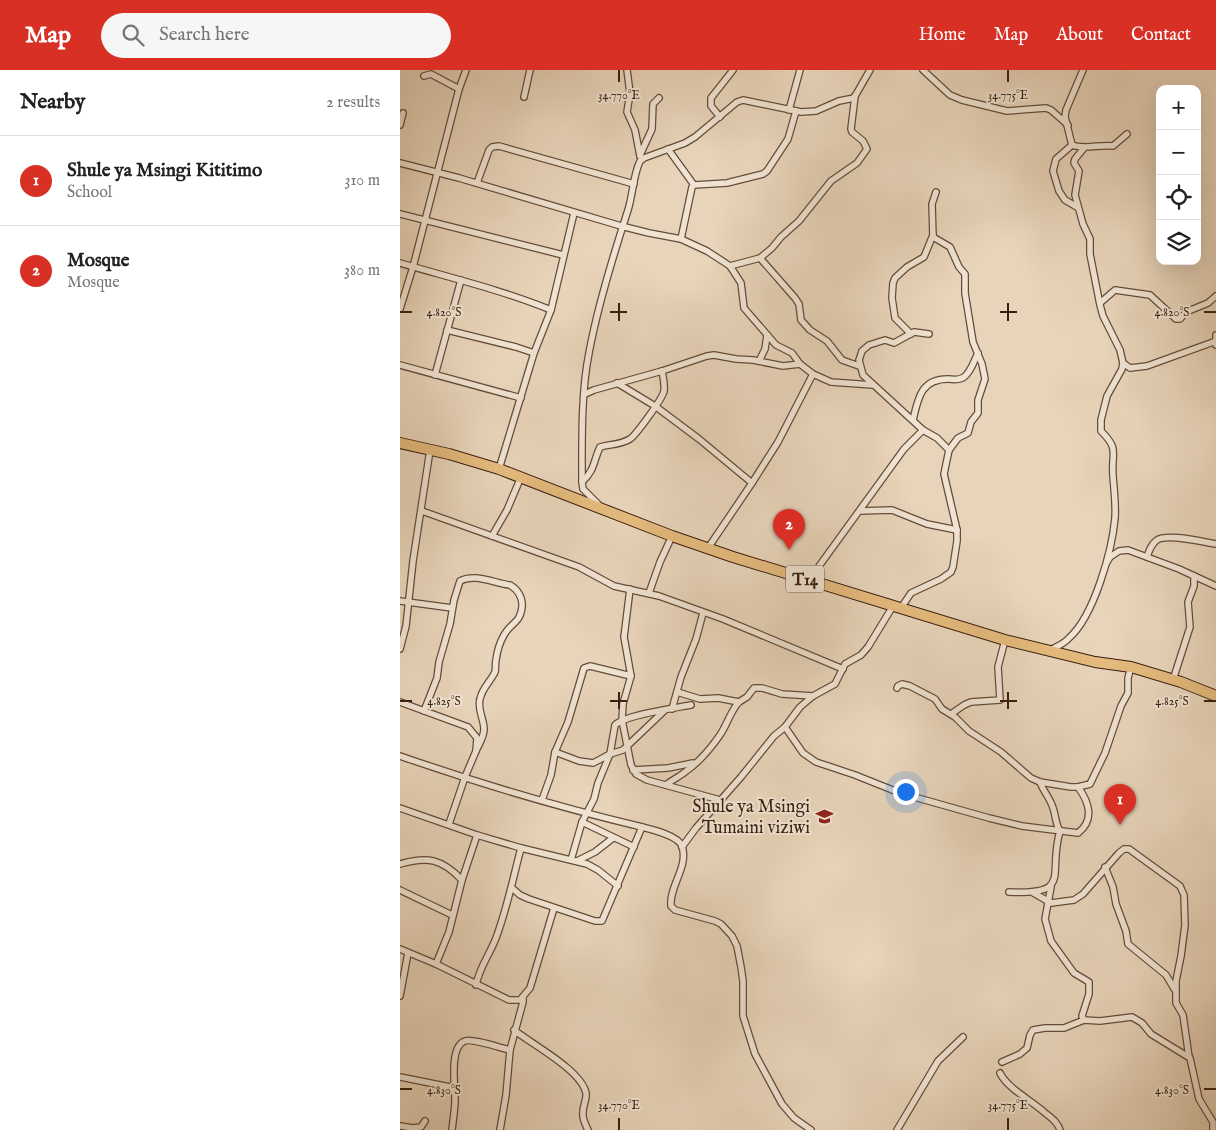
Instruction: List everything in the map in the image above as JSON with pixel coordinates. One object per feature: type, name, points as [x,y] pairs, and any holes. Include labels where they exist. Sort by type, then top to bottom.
[{"type":"highway","name":"T14","points":[[400,443],[499,469],[672,536],[809,580],[1005,640],[1095,662],[1130,667],[1216,696]]},
{"type":"street","points":[[400,309],[414,267],[437,172],[459,89],[466,70]]},
{"type":"street","points":[[524,96],[530,70]]},
{"type":"street","points":[[627,70],[630,93],[627,112],[635,130],[640,159]]},
{"type":"street","points":[[720,117],[711,106],[711,98],[733,70]]},
{"type":"street","points":[[789,110],[800,70]]},
{"type":"street","points":[[730,266],[760,258],[772,248],[780,237],[799,222],[831,181],[854,166],[863,157],[867,149],[865,144],[851,130],[856,96],[870,70]]},
{"type":"street","points":[[923,70],[946,92],[958,99],[1008,110],[1046,108],[1068,125]]},
{"type":"street","points":[[1072,145],[1065,117],[1066,110],[1083,70]]},
{"type":"street","points":[[424,76],[431,74],[459,89]]},
{"type":"street","points":[[640,159],[696,137],[737,102],[746,99],[801,112],[816,111],[856,96]]},
{"type":"street","points":[[603,510],[583,489],[582,482],[585,394],[589,353],[640,159],[652,129],[653,104],[659,98]]},
{"type":"street","points":[[681,239],[690,190],[694,185],[727,183],[763,174],[767,171],[788,139],[796,111]]},
{"type":"street","points":[[400,126],[403,113]]},
{"type":"street","points":[[1072,145],[1084,148],[1098,145],[1113,146],[1127,134]]},
{"type":"street","points":[[1072,145],[1056,159],[1053,171],[1059,191],[1065,200],[1077,207]]},
{"type":"street","points":[[477,183],[489,150],[492,147],[499,146],[634,184]]},
{"type":"street","points":[[1050,650],[1068,640],[1082,623],[1090,608],[1105,563],[1115,517],[1112,462],[1114,448],[1110,440],[1101,431],[1100,420],[1107,396],[1122,369],[1123,363],[1120,350],[1103,316],[1090,254],[1090,239],[1074,195],[1079,171],[1074,161],[1075,156],[1084,148]]},
{"type":"street","points":[[668,149],[694,185]]},
{"type":"street","points":[[400,163],[477,183],[649,234],[681,239],[707,251],[730,266],[741,283],[744,308],[776,345],[792,352],[800,364],[813,374],[831,382],[873,385]]},
{"type":"street","points":[[911,334],[895,318],[892,298],[893,283],[895,278],[907,267],[924,257],[933,236],[932,204],[936,192]]},
{"type":"street","points":[[499,469],[534,353],[551,310],[574,213]]},
{"type":"street","points":[[400,214],[563,255]]},
{"type":"street","points":[[682,847],[774,736],[785,727],[800,707],[813,696],[834,684],[845,664],[861,655],[897,607],[911,593],[941,579],[951,572],[955,560],[957,530],[944,474],[949,450],[958,438],[968,433],[971,422],[978,413],[978,400],[985,379],[973,342],[965,294],[965,274],[959,267],[950,247],[933,236]]},
{"type":"street","points":[[760,258],[795,298],[799,304],[801,320],[810,330],[827,341],[842,360],[859,366]]},
{"type":"street","points":[[400,263],[517,297],[551,310]]},
{"type":"street","points":[[435,374],[461,280]]},
{"type":"street","points":[[1100,303],[1115,290],[1148,295],[1178,319],[1183,317],[1186,312],[1208,303],[1216,296]]},
{"type":"street","points":[[447,330],[534,353]]},
{"type":"street","points":[[930,334],[917,332],[894,343],[885,340],[869,346],[860,354],[859,366],[863,375],[873,385],[923,430],[937,438],[949,450]]},
{"type":"street","points":[[760,361],[765,349],[767,335]]},
{"type":"street","points":[[1216,336],[1216,345]]},
{"type":"street","points":[[1123,363],[1130,368],[1147,366],[1216,341]]},
{"type":"street","points":[[913,420],[924,387],[935,381],[962,379],[969,372],[978,354]]},
{"type":"street","points":[[585,394],[714,355],[783,366],[800,364]]},
{"type":"street","points":[[400,366],[521,398]]},
{"type":"street","points":[[582,482],[593,470],[600,447],[619,444],[633,437],[662,396],[665,389],[662,371]]},
{"type":"street","points":[[708,548],[778,442],[813,374]]},
{"type":"street","points":[[617,383],[655,406],[752,483]]},
{"type":"street","points":[[809,580],[904,449],[923,430]]},
{"type":"street","points":[[400,647],[406,626],[430,450]]},
{"type":"street","points":[[492,536],[507,510],[521,477]]},
{"type":"street","points":[[860,511],[892,510],[927,524],[957,530]]},
{"type":"street","points":[[422,511],[586,570],[614,586],[649,593],[769,637],[843,669]]},
{"type":"street","points":[[649,593],[672,536]]},
{"type":"street","points":[[1147,557],[1152,545],[1162,538],[1179,538],[1216,544]]},
{"type":"street","points":[[1105,563],[1114,554],[1124,550],[1135,552],[1216,586]]},
{"type":"street","points":[[1173,680],[1190,627],[1188,602],[1194,586],[1194,576]]},
{"type":"street","points":[[424,711],[437,678],[439,662],[460,580],[467,578],[510,585],[523,601],[521,613],[517,622],[508,629],[502,638],[496,657],[495,671],[486,684],[480,698],[480,710],[484,729],[449,824]]},
{"type":"street","points":[[630,590],[624,638],[631,676],[623,704],[622,720],[629,759],[633,770],[647,780],[720,800]]},
{"type":"street","points":[[400,601],[452,608]]},
{"type":"street","points":[[672,709],[703,613]]},
{"type":"street","points":[[951,714],[971,702],[1000,700],[998,667],[1005,640]]},
{"type":"street","points":[[542,800],[551,775],[555,752],[568,722],[584,668],[590,666],[631,676]]},
{"type":"street","points":[[785,727],[800,750],[816,762],[855,775],[900,794],[1022,826],[1074,834],[1081,831],[1088,822],[1090,784],[1101,762],[1128,692],[1130,667]]},
{"type":"street","points":[[897,688],[900,685],[906,685],[928,694],[935,699],[942,709],[951,714],[969,731],[1001,752],[1026,775],[1040,782],[1078,787],[1090,784]]},
{"type":"street","points":[[666,786],[683,774],[719,736],[733,709],[754,688],[762,688],[782,694],[813,696]]},
{"type":"street","points":[[676,692],[700,700],[718,698],[739,702]]},
{"type":"street","points":[[400,702],[468,727],[477,738],[476,751]]},
{"type":"street","points":[[574,861],[582,822],[594,798],[598,782],[613,753],[615,726],[622,720],[691,705]]},
{"type":"street","points":[[555,752],[593,763],[628,746],[665,710]]},
{"type":"street","points":[[613,753],[629,759]]},
{"type":"street","points":[[400,756],[586,813],[642,827],[673,837],[679,841],[682,847],[683,863],[673,893],[671,906],[675,910],[721,924],[732,936],[737,946],[741,967],[743,1016],[750,1043],[782,1104],[794,1118],[811,1130]]},
{"type":"street","points":[[633,770],[668,768],[695,762]]},
{"type":"street","points":[[1040,782],[1053,807],[1056,825],[1060,831]]},
{"type":"street","points":[[1078,787],[1088,802]]},
{"type":"street","points":[[400,808],[476,835],[574,861],[598,870],[618,886]]},
{"type":"street","points":[[582,822],[634,847]]},
{"type":"street","points":[[512,888],[520,895],[554,908],[595,921],[602,921],[642,827]]},
{"type":"street","points":[[1060,831],[1056,844],[1054,879],[1050,887],[1045,919],[1051,941],[1074,973],[1089,982],[1089,994],[1082,1016],[1084,1020]]},
{"type":"street","points":[[436,964],[447,939],[452,915],[476,835]]},
{"type":"street","points":[[574,861],[595,852],[613,838]]},
{"type":"street","points":[[476,985],[480,970],[496,940],[512,888],[521,848]]},
{"type":"street","points":[[1032,892],[1047,902],[1055,903],[1074,900],[1124,849],[1129,849],[1180,886],[1184,895],[1185,925],[1175,990],[1176,1003],[1183,1015],[1189,1057],[1199,1098],[1213,1122],[1213,1130]]},
{"type":"street","points":[[401,863],[434,860],[450,868],[462,880]]},
{"type":"street","points":[[1105,867],[1126,930],[1128,944],[1166,975],[1175,990]]},
{"type":"street","points":[[1009,892],[1032,892],[1050,887]]},
{"type":"street","points":[[400,890],[452,915]]},
{"type":"street","points":[[400,949],[436,964],[509,1000],[520,1000],[530,988],[554,908]]},
{"type":"street","points":[[400,996],[408,953]]},
{"type":"street","points":[[501,1129],[510,1050],[523,997]]},
{"type":"street","points":[[1002,1062],[1020,1054],[1027,1048],[1033,1030],[1064,1028],[1084,1020],[1132,1017],[1142,1023],[1151,1034],[1189,1057]]},
{"type":"street","points":[[514,1030],[560,1062],[577,1077],[586,1094],[583,1111],[588,1130]]},
{"type":"street","points":[[897,1130],[937,1063],[963,1037]]},
{"type":"street","points":[[452,1130],[455,1102],[455,1060],[461,1043],[472,1040],[510,1050]]},
{"type":"street","points":[[1000,1073],[1014,1088],[1056,1122],[1060,1130]]},
{"type":"street","points":[[400,1077],[455,1088]]},
{"type":"street","points":[[400,1126],[417,1128],[421,1127],[425,1121]]},
{"type":"place","name":"Mosque","points":[[789,550]]},
{"type":"place","name":"Shule ya Msingi Tumaini viziwi","points":[[824,816]]},
{"type":"place","name":"Shule ya Msingi Kititimo","points":[[1120,825]]}]
